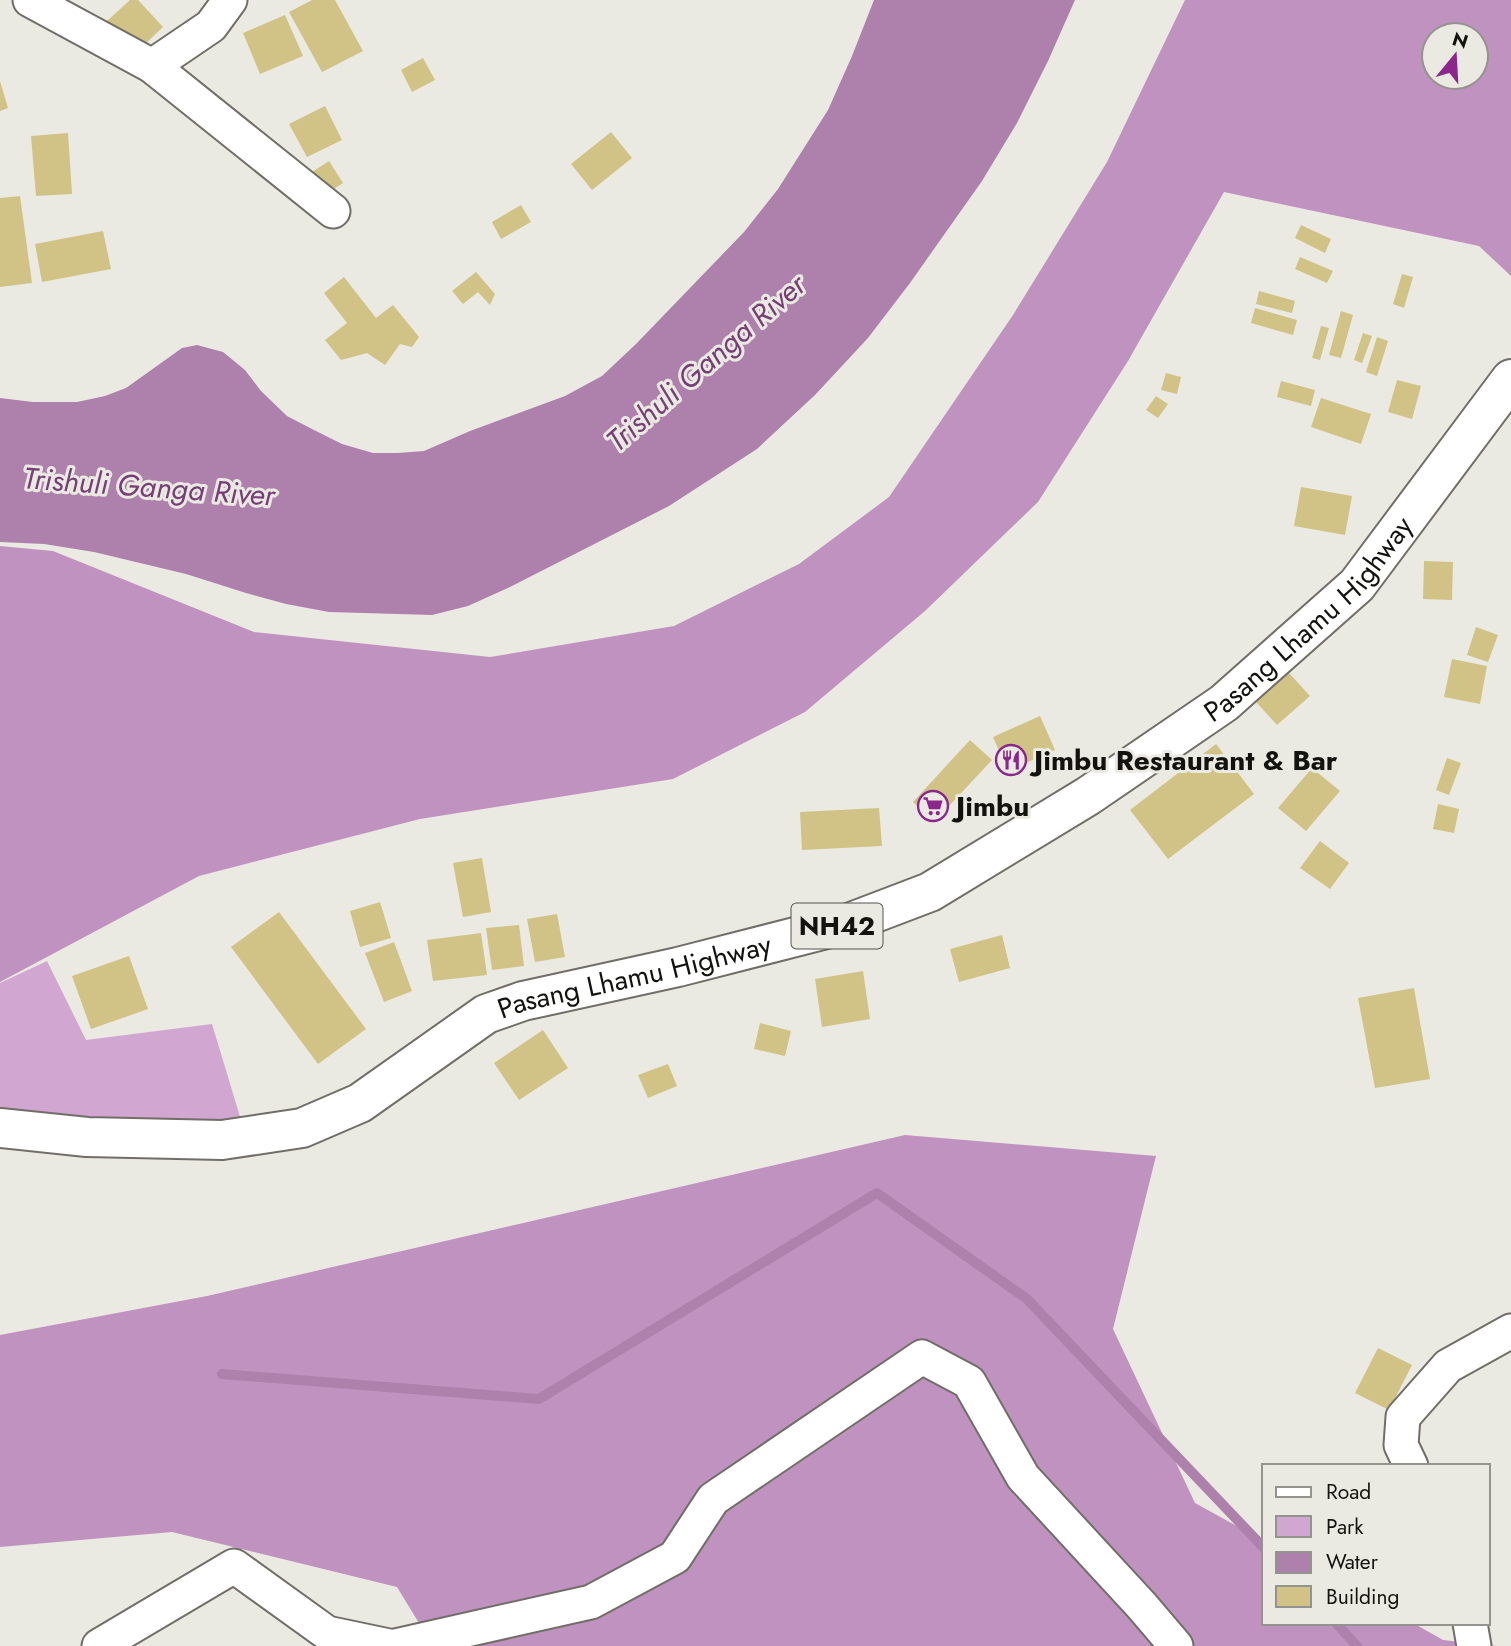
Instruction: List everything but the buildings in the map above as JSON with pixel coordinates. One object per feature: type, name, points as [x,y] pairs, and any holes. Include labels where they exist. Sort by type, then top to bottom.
[{"type":"main road","name":"Pasang Lhamu Highway","points":[[0,1128],[87,1137],[222,1140],[302,1128],[360,1103],[486,1014],[523,1001],[678,967],[846,924],[930,892],[1088,796],[1224,704],[1357,585],[1511,379]]},
{"type":"street","points":[[30,0],[152,66],[333,211]]},
{"type":"street","points":[[152,66],[211,26],[230,0]]},
{"type":"street","points":[[1410,1464],[1401,1445],[1403,1417],[1448,1366],[1511,1331]]},
{"type":"street","points":[[99,1646],[234,1566],[327,1633],[392,1646],[591,1602],[676,1557],[713,1499],[922,1357],[969,1382],[1023,1477],[1142,1606],[1175,1646]]},
{"type":"street","points":[[1470,1625],[1474,1646]]},
{"type":"green space","points":[[47,961],[86,1040],[212,1024],[241,1120],[0,1113],[0,983]]},
{"type":"shaded area","points":[[1185,0],[1511,0],[1511,276],[1479,246],[1224,192],[1128,361],[1038,502],[925,611],[805,712],[673,779],[420,819],[199,876],[0,982],[0,546],[53,551],[254,632],[490,657],[674,626],[799,564],[889,497],[1013,315],[1107,162]]},
{"type":"shaded area","points":[[905,1135],[1156,1156],[1113,1329],[1195,1503],[1262,1540],[1262,1625],[1417,1625],[1443,1640],[1497,1646],[433,1646],[397,1587],[172,1532],[0,1547],[0,1335],[207,1296]]},
{"type":"water","name":"Trishuli Ganga River","points":[[874,0],[1075,0],[1017,123],[982,181],[868,338],[815,395],[757,449],[669,506],[510,587],[468,606],[432,615],[329,612],[286,604],[186,574],[94,552],[44,544],[0,542],[0,398],[33,402],[77,402],[105,396],[126,388],[182,348],[197,345],[223,352],[245,370],[261,391],[287,416],[342,444],[373,453],[398,453],[424,451],[565,396],[602,376],[744,232],[778,189],[828,110]]},
{"type":"waterway","points":[[222,1374],[539,1399],[877,1193],[1027,1299],[1262,1546]]},
{"type":"waterway","points":[[1338,1625],[1357,1646]]},
{"type":"place","name":"Jimbu Restaurant & Bar","points":[[1011,760]]},
{"type":"place","name":"Jimbu","points":[[933,806]]}]
